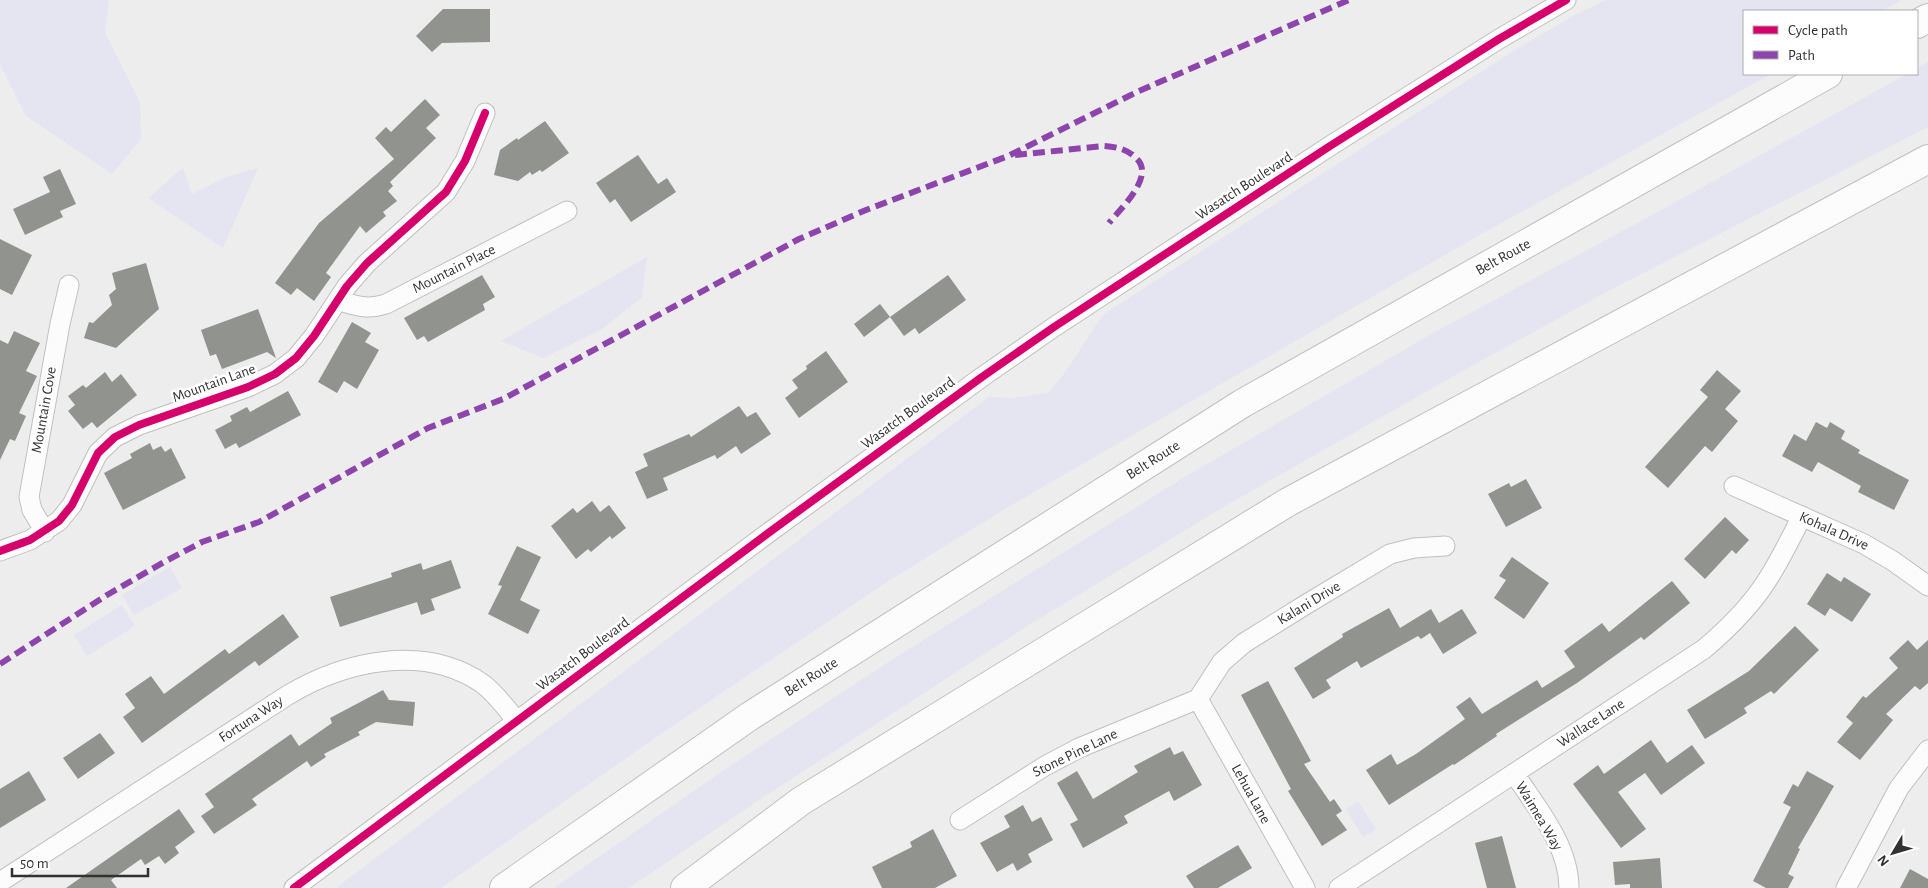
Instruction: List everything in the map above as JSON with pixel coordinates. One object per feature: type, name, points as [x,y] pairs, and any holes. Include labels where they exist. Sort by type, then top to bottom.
[{"type":"highway","name":"Belt Route","points":[[504,888],[750,716],[1243,403],[1826,75]]},
{"type":"highway","points":[[684,888],[802,801],[1288,502],[1928,159]]},
{"type":"street","name":"Wasatch Boulevard","points":[[294,888],[841,479],[1054,327],[1414,92],[1566,0]]},
{"type":"street","name":"Mountain Lane","points":[[0,550],[23,544],[45,532],[66,513],[98,453],[115,437],[139,425],[248,387],[275,374],[304,349],[338,300],[367,263],[449,188],[465,161],[485,113]]},
{"type":"street","name":"Mountain Place","points":[[338,300],[360,308],[386,304],[567,211]]},
{"type":"street","name":"Mountain Cove","points":[[45,532],[32,510],[29,497],[58,333],[69,285]]},
{"type":"street","name":"Kohala Drive","points":[[1734,486],[1864,544],[1893,561],[1928,586]]},
{"type":"street","name":"Wallace Lane","points":[[1339,888],[1688,661],[1720,636],[1760,592],[1802,516]]},
{"type":"street","name":"Kalani Drive","points":[[1198,699],[1222,662],[1244,643],[1305,605],[1390,554],[1414,548],[1445,546]]},
{"type":"street","name":"Fortuna Way","points":[[0,882],[295,690],[317,679],[347,668],[398,660],[426,662],[442,666],[483,684],[517,720]]},
{"type":"street","name":"Stone Pine Lane","points":[[960,820],[1020,781],[1079,748],[1198,699]]},
{"type":"street","name":"Lehua Lane","points":[[1198,699],[1305,888]]},
{"type":"street","points":[[1846,888],[1899,788],[1928,750]]},
{"type":"street","name":"Waimea Way","points":[[1514,773],[1554,834],[1562,854],[1569,888]]},
{"type":"shaded area","points":[[0,0],[109,0],[105,33],[140,103],[141,139],[112,174],[26,116],[0,64]]},
{"type":"shaded area","points":[[1606,0],[1902,0],[1884,10],[1743,10],[1743,75],[1769,75],[1474,238],[1008,507],[887,582],[662,733],[441,888],[336,888],[989,397],[1013,398],[1048,393],[1064,374],[1104,314],[1515,50],[1573,16]]},
{"type":"shaded area","points":[[1928,62],[1928,127],[1612,289],[1466,369],[1232,502],[1032,623],[759,800],[629,888],[554,888],[721,772],[890,661],[1183,478],[1435,332],[1656,213],[1905,75],[1918,75],[1918,68]]},
{"type":"shaded area","points":[[183,168],[192,194],[229,176],[258,168],[223,248],[148,198]]},
{"type":"shaded area","points":[[647,257],[642,297],[602,329],[543,358],[501,341]]},
{"type":"shaded area","points":[[170,567],[182,588],[134,615],[122,595]]},
{"type":"shaded area","points":[[122,605],[135,626],[87,656],[74,635]]},
{"type":"shaded area","points":[[1358,801],[1376,829],[1363,837],[1346,809]]},
{"type":"building","points":[[443,9],[490,9],[490,42],[442,43],[432,52],[416,36]]},
{"type":"building","points":[[425,99],[440,115],[426,128],[436,138],[390,182],[393,186],[388,191],[397,201],[383,212],[386,216],[366,233],[360,226],[326,273],[331,277],[314,301],[297,288],[291,295],[275,283],[319,223],[394,159],[375,138],[386,127],[391,132]]},
{"type":"building","points":[[545,121],[569,153],[542,172],[540,170],[532,175],[530,172],[518,181],[494,175],[500,150]]},
{"type":"building","points":[[638,155],[658,184],[667,178],[676,192],[631,222],[615,199],[610,203],[596,183]]},
{"type":"building","points":[[60,169],[76,204],[60,211],[63,217],[25,235],[13,209],[50,192],[43,177]]},
{"type":"building","points":[[0,239],[32,255],[12,295],[0,289]]},
{"type":"building","points":[[146,263],[159,309],[116,348],[84,338],[89,322],[93,323],[112,305],[109,295],[116,289],[112,273]]},
{"type":"building","points":[[482,275],[495,297],[483,304],[485,310],[428,342],[424,336],[417,340],[404,318]]},
{"type":"building","points":[[948,275],[966,300],[919,334],[915,328],[904,336],[890,317]]},
{"type":"building","points":[[880,304],[890,317],[864,337],[854,324]]},
{"type":"building","points":[[258,309],[276,358],[267,352],[222,369],[216,354],[210,356],[201,330]]},
{"type":"building","points":[[352,322],[371,333],[365,342],[379,350],[357,389],[344,381],[337,393],[318,382]]},
{"type":"building","points":[[14,331],[40,343],[26,371],[37,376],[19,413],[26,416],[15,441],[10,439],[0,460],[0,340],[8,344]]},
{"type":"building","points":[[826,351],[848,382],[799,418],[785,398],[798,388],[792,380],[807,369],[806,366]]},
{"type":"building","points":[[1717,370],[1741,391],[1725,409],[1738,421],[1712,452],[1705,446],[1668,488],[1645,467],[1708,397],[1700,390]]},
{"type":"building","points":[[105,372],[112,382],[121,374],[137,395],[97,428],[92,422],[83,429],[68,411],[75,405],[68,396],[83,385],[86,388]]},
{"type":"building","points":[[288,391],[301,415],[239,448],[236,443],[225,449],[215,430],[232,421],[230,416],[247,407],[250,412]]},
{"type":"building","points":[[739,406],[747,417],[756,412],[771,434],[741,454],[736,446],[717,459],[715,455],[663,478],[668,490],[647,499],[635,472],[648,466],[643,454],[689,434],[691,437]]},
{"type":"building","points":[[1816,422],[1827,428],[1830,422],[1845,431],[1841,439],[1860,450],[1858,453],[1909,480],[1894,510],[1858,492],[1861,486],[1818,462],[1812,472],[1782,456],[1794,434],[1806,441]]},
{"type":"building","points":[[150,443],[153,450],[161,446],[165,452],[171,448],[186,478],[123,510],[104,473],[132,458],[130,454]]},
{"type":"building","points":[[1526,479],[1542,508],[1506,527],[1488,494],[1509,483],[1511,487]]},
{"type":"building","points":[[592,501],[600,512],[609,505],[626,528],[612,539],[610,536],[591,552],[588,549],[576,559],[551,526],[573,508],[577,513]]},
{"type":"building","points":[[1725,517],[1749,540],[1736,554],[1732,550],[1705,579],[1684,559]]},
{"type":"building","points":[[517,546],[541,557],[520,600],[540,610],[528,634],[488,614],[502,586],[498,585]]},
{"type":"building","points":[[1512,557],[1549,583],[1524,619],[1494,598],[1506,580],[1499,576]]},
{"type":"building","points":[[451,560],[461,588],[431,599],[435,610],[421,615],[417,602],[340,627],[330,597],[392,577],[391,573],[421,563],[423,570]]},
{"type":"building","points":[[1827,573],[1841,582],[1844,577],[1871,594],[1852,622],[1830,608],[1825,616],[1807,604]]},
{"type":"building","points":[[1672,581],[1690,603],[1644,640],[1641,637],[1577,683],[1496,734],[1497,736],[1454,765],[1389,805],[1366,770],[1391,754],[1397,765],[1416,754],[1465,719],[1456,707],[1470,697],[1482,714],[1537,680],[1542,688],[1575,667],[1564,651],[1602,623],[1609,632]]},
{"type":"building","points":[[1389,608],[1400,628],[1431,609],[1439,623],[1462,609],[1477,633],[1443,654],[1430,633],[1421,639],[1418,636],[1361,668],[1357,661],[1326,680],[1331,688],[1313,699],[1294,668],[1343,637],[1342,634]]},
{"type":"building","points":[[283,614],[299,637],[259,666],[255,661],[142,743],[123,717],[135,708],[125,694],[151,676],[164,694],[225,649],[229,654]]},
{"type":"building","points":[[1795,626],[1819,650],[1774,694],[1771,691],[1744,708],[1747,713],[1705,739],[1687,710],[1749,671]]},
{"type":"building","points":[[1908,640],[1917,650],[1928,640],[1928,683],[1920,690],[1915,686],[1886,714],[1893,720],[1860,760],[1837,742],[1853,723],[1846,717],[1863,696],[1866,698],[1898,668],[1889,658]]},
{"type":"building","points":[[1268,681],[1311,761],[1304,764],[1330,802],[1334,799],[1342,811],[1336,815],[1347,830],[1322,846],[1288,791],[1291,789],[1241,695]]},
{"type":"building","points":[[383,690],[389,700],[415,702],[413,726],[376,722],[358,732],[360,735],[324,754],[326,757],[311,767],[307,761],[252,799],[257,805],[214,834],[201,816],[214,807],[205,794],[291,734],[299,746],[332,723],[330,718]]},
{"type":"building","points":[[100,733],[115,753],[78,779],[63,758]]},
{"type":"building","points":[[1651,740],[1667,763],[1692,745],[1705,763],[1661,795],[1645,773],[1618,792],[1646,829],[1621,848],[1573,784],[1598,765],[1604,774]]},
{"type":"building","points":[[1170,747],[1174,755],[1183,751],[1202,785],[1174,801],[1169,791],[1124,816],[1128,823],[1083,848],[1070,824],[1078,820],[1057,783],[1077,771],[1093,799],[1138,772],[1134,766]]},
{"type":"building","points":[[29,771],[46,800],[0,828],[0,789]]},
{"type":"building","points":[[1807,771],[1834,786],[1798,848],[1800,849],[1788,874],[1794,877],[1788,888],[1766,888],[1753,881],[1791,807],[1783,803],[1793,784],[1798,787]]},
{"type":"building","points":[[1023,805],[1032,822],[1041,817],[1053,840],[1028,854],[1032,862],[1017,871],[1013,863],[997,872],[980,843],[1010,827],[1004,816]]},
{"type":"building","points":[[179,809],[195,832],[175,847],[179,853],[165,864],[159,856],[145,865],[141,859],[111,880],[117,888],[66,888]]},
{"type":"building","points":[[933,829],[957,876],[935,888],[882,888],[872,867],[912,847],[910,842]]},
{"type":"building","points":[[1502,836],[1516,888],[1487,888],[1475,843]]},
{"type":"building","points":[[1238,845],[1252,868],[1218,888],[1194,888],[1186,876]]},
{"type":"building","points":[[1660,858],[1662,888],[1630,888],[1630,884],[1615,885],[1613,862]]},
{"type":"building","points":[[1910,869],[1928,879],[1928,888],[1900,888]]},
{"type":"marked path","points":[[0,664],[107,595],[164,562],[202,542],[259,522],[428,428],[503,399],[799,239],[866,210],[1008,156],[1139,91],[1349,0]]},
{"type":"marked path","points":[[1015,155],[1104,146],[1129,152],[1141,165],[1142,174],[1128,201],[1109,223]]},
{"type":"cycle path","points":[[294,888],[771,531],[982,377],[1054,327],[1330,146],[1499,39],[1566,0]]},
{"type":"cycle path","points":[[0,551],[30,540],[59,521],[72,505],[98,453],[115,437],[139,425],[248,387],[275,374],[296,358],[314,336],[347,286],[367,263],[446,192],[465,161],[485,113]]}]
